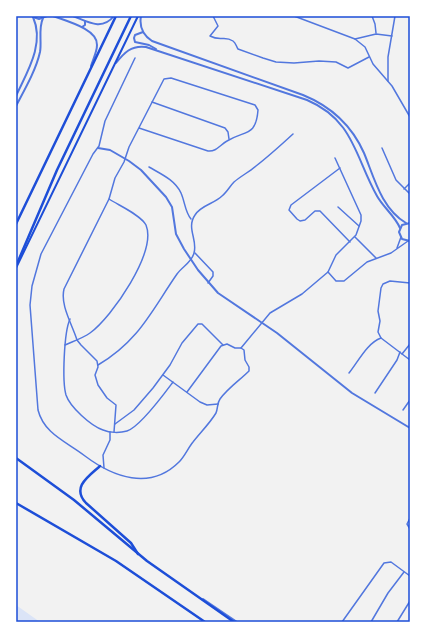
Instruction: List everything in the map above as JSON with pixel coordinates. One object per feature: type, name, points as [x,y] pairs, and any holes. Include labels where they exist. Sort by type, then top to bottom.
[{"type":"main road","points":[[16,224],[115,16]]},
{"type":"main road","points":[[16,267],[57,170],[131,16]]},
{"type":"main road","points":[[16,267],[140,16]]},
{"type":"main road","points":[[16,458],[74,500],[138,554],[234,622]]},
{"type":"main road","points":[[100,466],[83,481],[80,488],[81,496],[86,503],[133,545],[138,554]]},
{"type":"main road","points":[[16,503],[116,561],[205,622]]},
{"type":"street","points":[[32,16],[36,18],[43,18],[47,16]]},
{"type":"street","points":[[16,96],[32,62],[36,46],[36,26],[32,16]]},
{"type":"street","points":[[53,16],[92,32],[97,41],[97,47],[91,67]]},
{"type":"street","points":[[71,23],[74,16],[93,24],[102,24],[115,16]]},
{"type":"street","points":[[140,16],[140,23],[143,32],[152,41],[168,48],[303,95],[315,100],[331,110],[345,123],[356,138],[381,194],[398,217],[406,223],[410,223]]},
{"type":"street","points":[[213,16],[218,26],[210,36],[217,39],[229,38],[234,42],[238,49],[271,61],[294,63],[319,61],[339,63],[348,68],[370,57]]},
{"type":"street","points":[[294,16],[356,39],[365,47],[374,67],[388,81],[410,118]]},
{"type":"street","points":[[372,16],[376,34]]},
{"type":"street","points":[[388,81],[388,57],[396,16]]},
{"type":"street","points":[[16,106],[38,59],[40,46],[40,26],[43,18]]},
{"type":"street","points":[[82,28],[85,25],[85,21]]},
{"type":"street","points":[[143,32],[135,35],[135,42],[149,45],[158,50]]},
{"type":"street","points":[[356,39],[376,34],[392,36]]},
{"type":"street","points":[[115,64],[125,52],[134,47],[143,46],[307,100],[324,109],[336,120],[350,137],[358,151],[376,195],[400,228],[399,232],[401,237],[404,240],[409,241]]},
{"type":"street","points":[[166,53],[168,48]]},
{"type":"street","points":[[135,58],[105,121],[98,148],[92,155],[42,254],[32,286],[30,302],[40,417],[45,426],[52,433],[100,466],[136,479],[152,477],[165,472],[182,458],[192,443],[216,414],[221,397],[249,370],[249,366],[245,360],[244,351],[241,348]]},
{"type":"street","points":[[114,432],[116,405],[107,398],[98,385],[96,375],[98,365],[96,360],[77,340],[64,303],[64,291],[108,199],[114,178],[125,158],[129,147],[163,80],[169,77],[257,107],[258,110],[257,121],[252,129],[245,134],[229,139],[214,150],[208,151],[139,128]]},
{"type":"street","points":[[152,102],[225,128],[228,132],[229,139]]},
{"type":"street","points":[[98,365],[117,352],[138,331],[150,316],[178,272],[190,260],[195,252],[191,228],[192,220],[198,210],[220,198],[235,181],[265,159],[293,134]]},
{"type":"street","points":[[98,148],[110,150],[125,158],[141,170],[168,200],[173,211],[178,238],[190,260],[208,283],[229,302],[277,333],[352,394],[410,428]]},
{"type":"street","points":[[382,148],[394,176],[410,194]]},
{"type":"street","points":[[241,348],[261,322],[276,309],[302,294],[328,272],[336,255],[355,237],[361,221],[360,215],[335,158]]},
{"type":"street","points":[[149,167],[169,179],[177,187],[192,220]]},
{"type":"street","points":[[340,168],[290,206],[289,210],[300,221],[305,220],[315,211],[320,212],[350,242]]},
{"type":"street","points":[[404,189],[410,183]]},
{"type":"street","points":[[65,345],[93,331],[122,298],[136,274],[147,245],[147,228],[142,220],[108,199]]},
{"type":"street","points":[[338,206],[359,227]]},
{"type":"street","points":[[400,228],[406,223]]},
{"type":"street","points":[[355,237],[376,258]]},
{"type":"street","points":[[396,249],[401,237]]},
{"type":"street","points":[[328,272],[334,280],[342,281],[348,278],[364,264],[387,254],[409,241]]},
{"type":"street","points":[[195,252],[213,272],[213,276],[208,283]]},
{"type":"street","points":[[410,283],[388,281],[383,284],[381,287],[378,311],[380,321],[378,332],[381,338],[410,360]]},
{"type":"street","points":[[70,319],[66,329],[65,345],[64,382],[66,395],[76,411],[96,427],[110,432],[126,431],[134,427],[173,382]]},
{"type":"street","points":[[115,425],[134,410],[163,375],[173,361],[182,343],[199,323],[202,324],[223,345]]},
{"type":"street","points":[[349,373],[370,345],[381,338]]},
{"type":"street","points":[[187,392],[220,347],[228,344],[236,348],[241,348]]},
{"type":"street","points":[[402,354],[410,344]]},
{"type":"street","points":[[375,393],[397,360],[400,352]]},
{"type":"street","points":[[163,375],[202,403],[210,405],[218,404]]},
{"type":"street","points":[[403,410],[410,400]]},
{"type":"street","points":[[104,468],[104,455],[110,440],[110,432]]},
{"type":"street","points":[[410,518],[407,524],[410,529]]},
{"type":"street","points":[[342,622],[384,563],[391,562],[410,576]]},
{"type":"street","points":[[370,622],[388,593],[404,572]]},
{"type":"street","points":[[197,597],[205,600],[237,622]]},
{"type":"street","points":[[396,622],[410,601]]},
{"type":"shaded area","points":[[16,605],[40,622],[16,622]]}]
